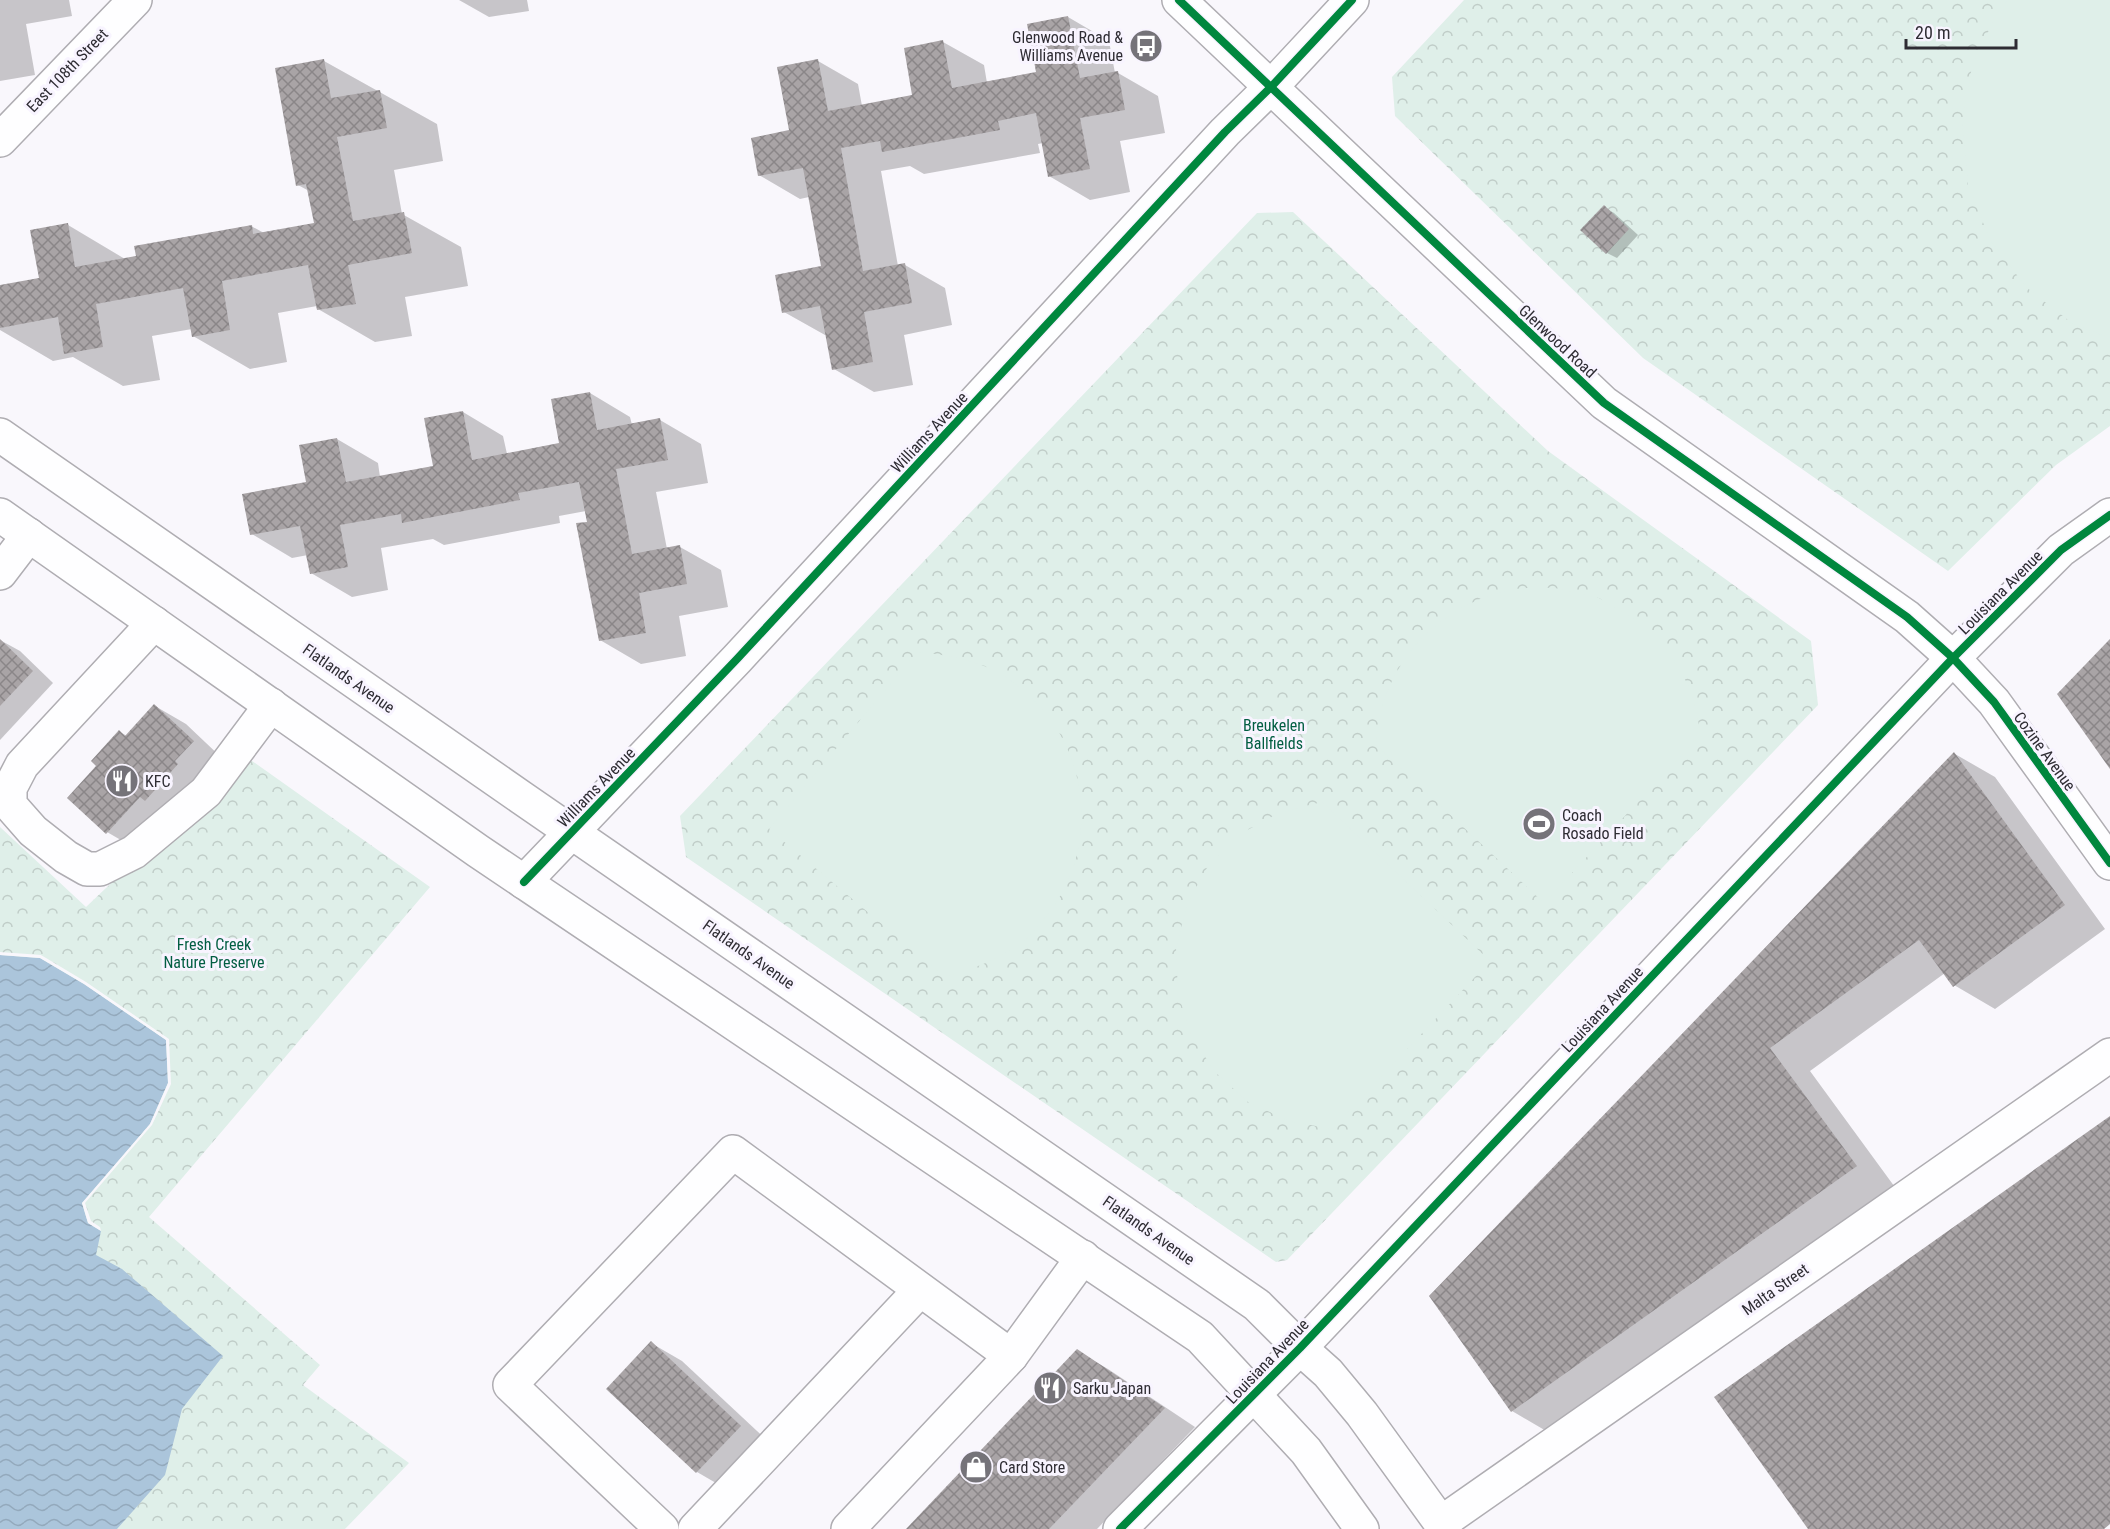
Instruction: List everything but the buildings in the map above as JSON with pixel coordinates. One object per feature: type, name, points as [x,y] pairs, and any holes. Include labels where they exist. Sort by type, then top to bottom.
[{"type":"street","name":"East 108th Street","points":[[0,140],[135,0]]},
{"type":"street","name":"Glenwood Road","points":[[1179,0],[1604,403],[1907,617],[1953,658]]},
{"type":"street","name":"Williams Avenue","points":[[524,882],[737,659],[1225,132],[1352,0]]},
{"type":"street","name":"Flatlands Avenue","points":[[0,435],[1257,1305],[1328,1373],[1362,1414],[1443,1526]]},
{"type":"street","points":[[0,515],[524,882],[1200,1337],[1306,1451],[1362,1529]]},
{"type":"street","name":"Louisiana Avenue","points":[[1120,1529],[1300,1348],[1953,658],[2061,550],[2110,515]]},
{"type":"street","points":[[0,573],[29,535]]},
{"type":"street","points":[[154,623],[22,765],[10,789],[10,805],[33,831],[66,857],[87,869],[100,869],[135,852],[206,792],[271,705]]},
{"type":"street","name":"Cozine Avenue","points":[[1953,658],[1994,702],[2110,863]]},
{"type":"street","name":"Malta Street","points":[[1443,1526],[2110,1055]]},
{"type":"street","points":[[662,1529],[510,1385],[733,1152],[1011,1356]]},
{"type":"street","points":[[848,1529],[1011,1356],[1083,1257]]},
{"type":"street","points":[[695,1529],[920,1290]]},
{"type":"green space","points":[[1464,0],[2110,0],[2110,426],[2056,465],[1948,571],[1643,358],[1395,116],[1392,77]]},
{"type":"green space","points":[[2008,0],[2110,0],[2110,338],[2073,324],[2026,287],[1990,240],[1968,185],[1962,125],[1972,66],[1997,13]]},
{"type":"green space","name":"Breukelen Ballfields","points":[[1293,212],[1548,451],[1811,641],[1818,705],[1287,1260],[1276,1262],[686,857],[680,816],[1257,213]]},
{"type":"green space","name":"Coach Rosado Field","points":[[1555,588],[1599,598],[1637,620],[1669,652],[1691,690],[1701,734],[1544,903],[1376,745],[1382,705],[1393,679],[1417,644],[1432,629],[1449,615],[1488,596],[1514,589]]},
{"type":"green space","points":[[917,652],[949,656],[979,664],[1003,675],[1022,690],[1045,713],[1063,740],[1075,769],[1081,801],[1080,833],[1074,865],[1061,894],[1042,921],[1027,939],[1015,948],[977,967],[945,977],[769,829]]},
{"type":"green space","name":"Fresh Creek Nature Preserve","points":[[245,756],[430,887],[149,1217],[320,1365],[303,1385],[409,1463],[345,1529],[88,1529],[85,1272],[0,977],[0,827],[86,907]]},
{"type":"green space","points":[[1322,802],[1490,961],[1332,1129],[1289,1121],[1248,1102],[1215,1072],[1191,1035],[1178,993],[1176,948],[1187,904],[1208,866],[1240,834],[1279,813]]},
{"type":"water","points":[[0,955],[40,958],[84,984],[166,1040],[168,1083],[150,1124],[82,1203],[88,1223],[101,1231],[96,1255],[122,1269],[223,1356],[182,1409],[165,1475],[117,1529],[0,1529]]},
{"type":"pier","points":[[0,952],[41,955],[86,982],[169,1039],[171,1084],[152,1125],[85,1203],[91,1221],[100,1227],[101,1231],[88,1223],[82,1203],[150,1124],[168,1083],[166,1040],[84,984],[40,958],[0,955]]},
{"type":"cycle path","points":[[1179,0],[1604,403],[1907,617],[1953,658],[1994,702],[2110,863]]},
{"type":"cycle path","points":[[524,882],[737,659],[1225,132],[1271,87],[1352,0]]},
{"type":"cycle path","points":[[1120,1529],[1300,1348],[1953,658],[2061,550],[2110,515]]},
{"type":"place","name":"Glenwood Road & Williams Avenue","points":[[1146,46]]},
{"type":"place","name":"KFC","points":[[122,781]]},
{"type":"place","name":"Coach Rosado Field","points":[[1539,824]]},
{"type":"place","name":"Sarku Japan","points":[[1050,1388]]},
{"type":"place","name":"Card Store","points":[[976,1467]]}]
